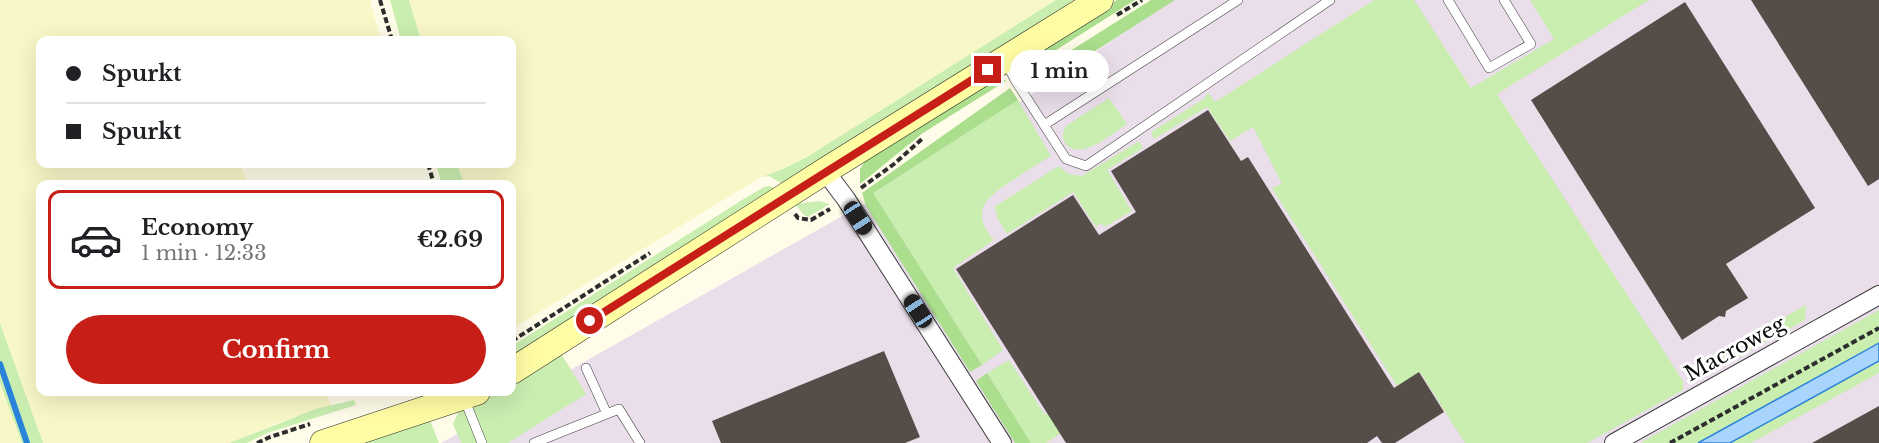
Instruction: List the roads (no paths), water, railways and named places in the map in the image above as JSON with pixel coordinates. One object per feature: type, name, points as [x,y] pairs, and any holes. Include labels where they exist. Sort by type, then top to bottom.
[{"type":"street","points":[[516,367],[1100,0]]},
{"type":"street","points":[[825,171],[846,199],[1002,443]]},
{"type":"street","name":"Macroweg","points":[[1614,443],[1879,295]]},
{"type":"street","points":[[323,443],[464,396]]},
{"type":"lane","points":[[1044,125],[1238,0]]},
{"type":"lane","points":[[1005,60],[1015,80],[1066,159],[1086,166],[1330,0]]},
{"type":"lane","points":[[1448,0],[1489,68],[1531,44],[1504,0]]},
{"type":"lane","points":[[586,368],[607,414]]},
{"type":"lane","points":[[470,396],[482,443]]},
{"type":"lane","points":[[534,443],[619,409],[640,443]]},
{"type":"water","points":[[1879,343],[1879,361],[1730,443],[1698,443]]},
{"type":"waterway","points":[[0,364],[27,443]]}]
